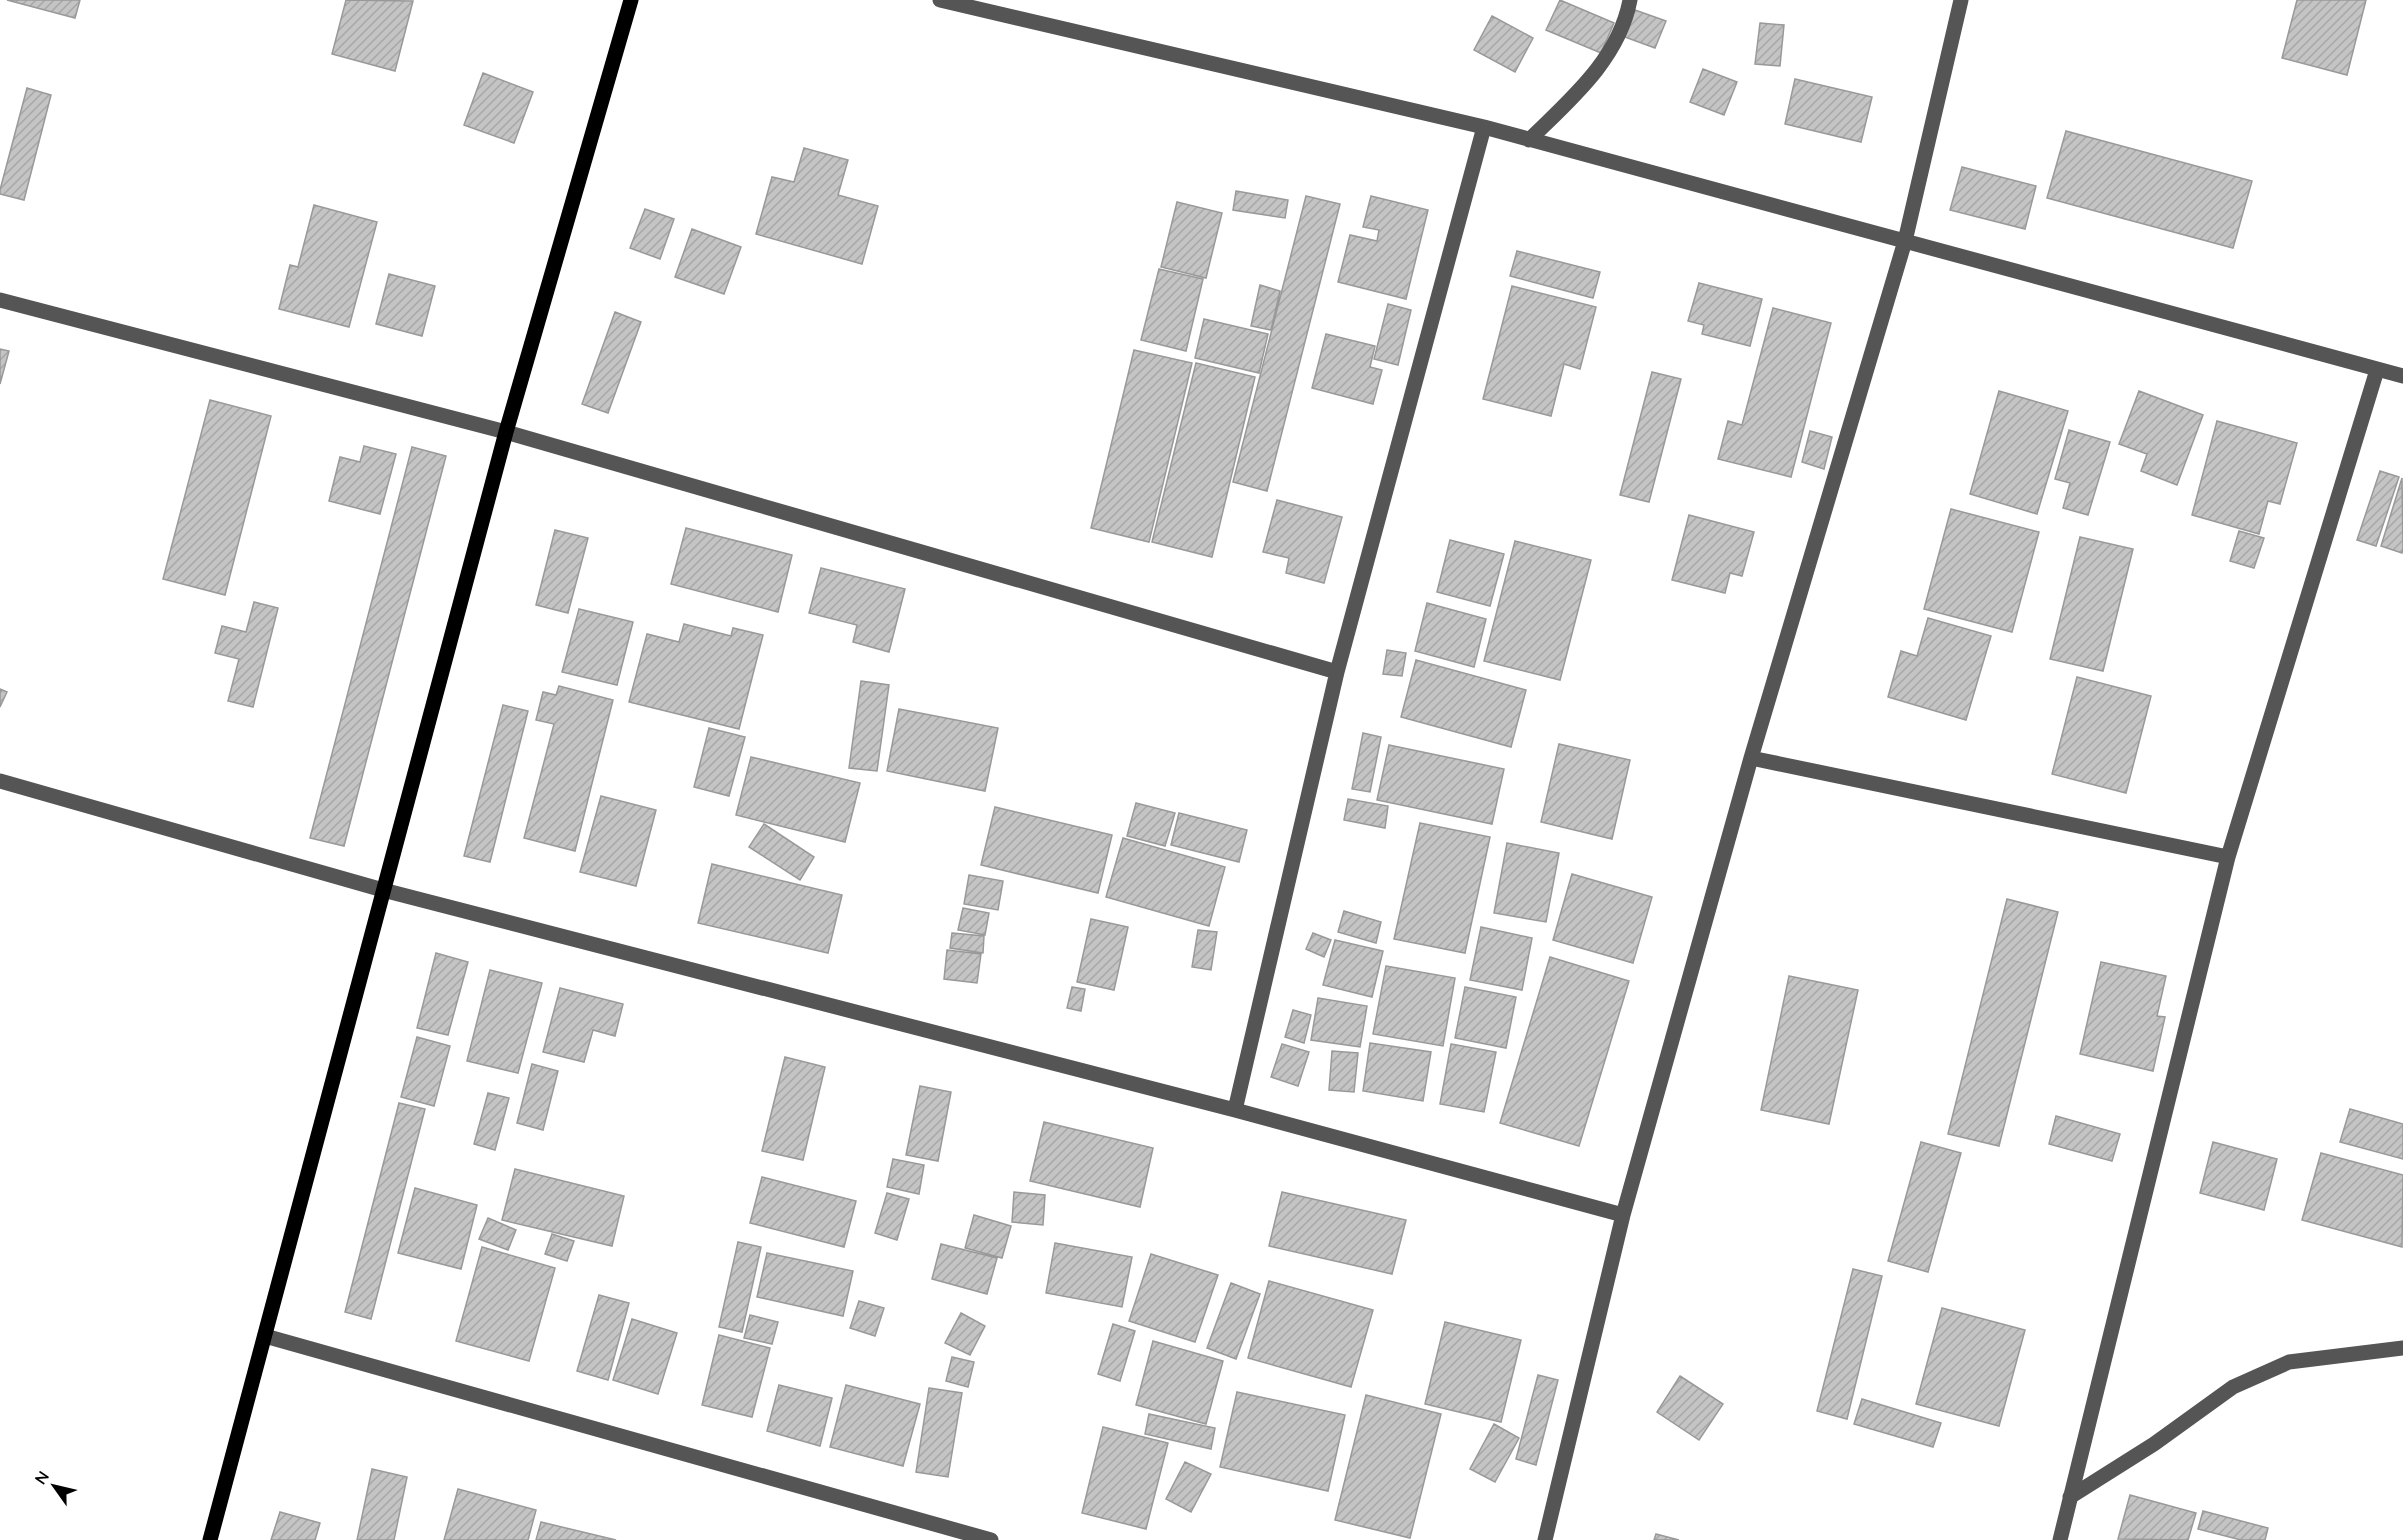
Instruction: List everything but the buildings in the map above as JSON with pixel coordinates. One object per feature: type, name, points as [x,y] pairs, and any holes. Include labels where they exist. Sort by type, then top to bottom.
[{"type":"main road","points":[[210,1540],[506,432],[631,0]]},
{"type":"street","points":[[940,0],[968,4],[1484,127],[2403,376]]},
{"type":"street","points":[[1529,140],[1583,87],[1612,48],[1628,12],[1630,0]]},
{"type":"street","points":[[1545,1540],[1623,1215],[1751,758],[1905,241],[1964,2]]},
{"type":"street","points":[[1235,1110],[1337,672],[1484,127]]},
{"type":"street","points":[[0,300],[506,432],[1337,672]]},
{"type":"street","points":[[2060,1540],[2228,857],[2377,370]]},
{"type":"street","points":[[1751,758],[2228,857]]},
{"type":"street","points":[[0,782],[383,890],[1235,1110],[1623,1215]]},
{"type":"street","points":[[265,1336],[991,1540]]},
{"type":"street","points":[[2070,1497],[2154,1443],[2233,1387],[2289,1362],[2403,1348]]}]
